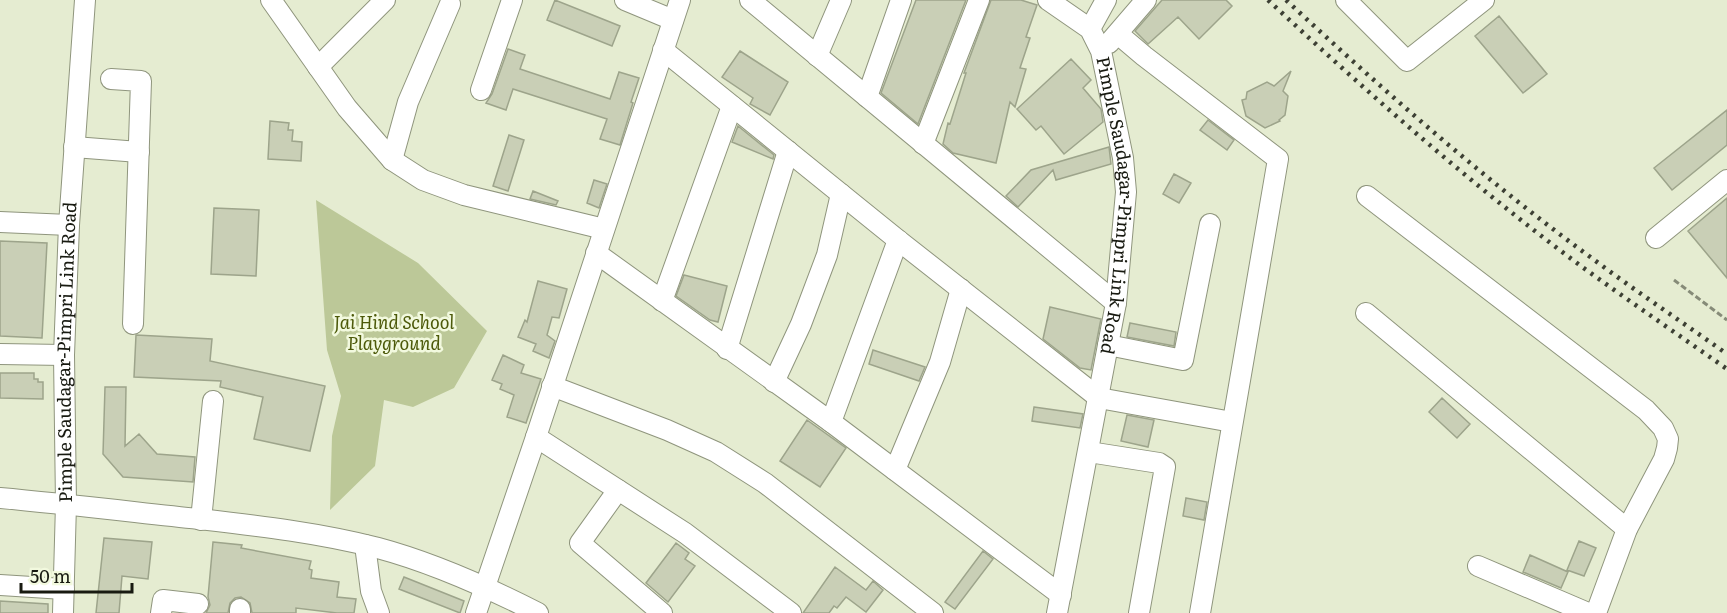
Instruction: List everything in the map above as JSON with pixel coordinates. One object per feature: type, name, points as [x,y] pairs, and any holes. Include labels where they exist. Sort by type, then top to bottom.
[{"type":"street","name":"Pimple Saudagar-Pimpri Link Road","points":[[85,0],[69,225],[64,355],[66,504],[309,534],[365,545],[440,568],[538,613]]},
{"type":"street","points":[[318,68],[385,0]]},
{"type":"street","points":[[481,90],[512,0]]},
{"type":"street","points":[[625,0],[673,20]]},
{"type":"street","points":[[476,613],[680,0]]},
{"type":"street","points":[[751,0],[1116,303]]},
{"type":"street","points":[[817,56],[840,0]]},
{"type":"street","points":[[867,97],[901,0]]},
{"type":"street","points":[[924,144],[980,0]]},
{"type":"street","name":"Pimple Saudagar-Pimpri Link Road","points":[[1049,0],[1090,29],[1101,51],[1123,158],[1126,192],[1116,303],[1059,604]]},
{"type":"street","points":[[1090,29],[1106,0]]},
{"type":"street","points":[[1101,51],[1146,0]]},
{"type":"street","points":[[1346,0],[1407,61],[1484,0]]},
{"type":"street","points":[[275,2],[347,108],[392,160],[423,180],[464,195],[604,229]]},
{"type":"street","points":[[392,160],[408,102],[450,4]]},
{"type":"street","points":[[1118,34],[1278,159],[1200,613]]},
{"type":"street","points":[[663,50],[898,240],[1099,398],[1232,422]]},
{"type":"street","points":[[111,80],[141,81],[133,324]]},
{"type":"street","points":[[662,301],[732,106]]},
{"type":"street","points":[[74,147],[138,152]]},
{"type":"street","points":[[727,349],[788,151]]},
{"type":"street","points":[[1656,238],[1727,180]]},
{"type":"street","points":[[774,382],[801,324],[827,255],[841,194]]},
{"type":"street","points":[[1367,196],[1657,419],[1668,439],[1664,459],[1627,529],[1596,613]]},
{"type":"street","points":[[0,222],[69,225]]},
{"type":"street","points":[[1108,345],[1183,360],[1210,224]]},
{"type":"street","points":[[831,422],[898,240]]},
{"type":"street","points":[[596,253],[895,470],[1059,604]]},
{"type":"street","points":[[895,470],[940,362],[961,289]]},
{"type":"street","points":[[1366,313],[1627,529]]},
{"type":"street","points":[[0,354],[64,355]]},
{"type":"street","points":[[552,386],[667,430],[716,452],[765,483],[933,613]]},
{"type":"street","points":[[201,520],[213,400]]},
{"type":"street","points":[[536,437],[685,533],[791,613]]},
{"type":"street","points":[[1089,452],[1159,463],[1165,467],[1139,613]]},
{"type":"street","points":[[618,490],[580,543],[662,613]]},
{"type":"street","points":[[0,498],[66,504],[63,613]]},
{"type":"street","points":[[365,545],[371,591],[379,613]]},
{"type":"street","points":[[1478,566],[1588,613]]},
{"type":"street","points":[[0,585],[64,589]]},
{"type":"street","points":[[161,613],[163,600],[198,604]]},
{"type":"path","points":[[1674,280],[1727,320]]},
{"type":"green space","name":"Jai Hind School Playground","points":[[316,200],[418,263],[487,331],[454,388],[413,407],[384,400],[375,466],[330,510],[332,436],[341,396],[327,350]]},
{"type":"building","points":[[555,0],[620,26],[612,46],[547,20]]},
{"type":"building","points":[[916,0],[966,0],[918,124],[881,93]]},
{"type":"building","points":[[991,0],[1021,0],[1037,5],[1026,37],[1030,38],[1020,68],[1026,69],[1015,107],[1010,102],[996,163],[953,153],[943,144],[966,73],[964,73]]},
{"type":"building","points":[[1162,0],[1226,0],[1232,6],[1199,39],[1178,17],[1148,44],[1135,31]]},
{"type":"building","points":[[1499,16],[1547,74],[1523,93],[1475,36]]},
{"type":"building","points":[[508,49],[525,55],[520,69],[610,99],[619,72],[639,78],[620,145],[600,139],[607,119],[513,89],[506,110],[486,103],[492,94]]},
{"type":"building","points":[[740,51],[788,82],[770,115],[750,104],[753,98],[722,77]]},
{"type":"building","points":[[1071,59],[1091,80],[1083,88],[1101,109],[1103,122],[1064,154],[1041,126],[1036,130],[1017,109]]},
{"type":"building","points":[[1291,71],[1283,91],[1288,96],[1285,115],[1280,121],[1265,128],[1246,116],[1242,100],[1246,99],[1247,92],[1267,82],[1274,86]]},
{"type":"building","points":[[1727,110],[1727,145],[1672,190],[1654,168]]},
{"type":"building","points":[[1208,120],[1234,140],[1227,150],[1200,130]]},
{"type":"building","points":[[270,121],[289,123],[288,130],[293,130],[292,141],[302,142],[301,161],[268,159]]},
{"type":"building","points":[[738,126],[774,155],[773,159],[732,142]]},
{"type":"building","points":[[509,135],[524,140],[508,191],[493,186]]},
{"type":"building","points":[[1109,147],[1111,164],[1056,180],[1053,170],[1018,207],[1006,196],[1031,170]]},
{"type":"building","points":[[1174,174],[1191,183],[1179,203],[1163,194]]},
{"type":"building","points":[[594,180],[607,184],[599,208],[587,203]]},
{"type":"building","points":[[533,191],[558,201],[556,205],[530,199]]},
{"type":"building","points":[[1727,198],[1727,278],[1688,231]]},
{"type":"building","points":[[214,208],[259,210],[256,276],[211,274]]},
{"type":"building","points":[[0,241],[47,243],[42,338],[0,336]]},
{"type":"building","points":[[684,275],[727,286],[718,322],[710,320],[676,296]]},
{"type":"building","points":[[538,281],[567,289],[559,318],[552,317],[547,335],[555,341],[549,358],[533,351],[536,344],[518,337],[525,320],[527,322]]},
{"type":"building","points":[[1050,307],[1101,319],[1091,370],[1080,368],[1043,339]]},
{"type":"building","points":[[1130,323],[1176,332],[1174,346],[1127,337]]},
{"type":"building","points":[[136,335],[212,339],[210,361],[325,386],[310,451],[254,439],[263,397],[220,387],[221,381],[134,377]]},
{"type":"building","points":[[873,350],[925,367],[919,381],[869,364]]},
{"type":"building","points":[[503,355],[524,365],[521,373],[541,379],[526,423],[507,417],[514,395],[500,389],[502,384],[492,380]]},
{"type":"building","points":[[0,373],[34,373],[34,379],[43,382],[43,399],[0,398]]},
{"type":"building","points":[[105,387],[126,387],[125,446],[139,434],[157,454],[195,457],[193,482],[123,477],[103,454]]},
{"type":"building","points":[[1442,398],[1470,424],[1457,438],[1429,412]]},
{"type":"building","points":[[1034,407],[1083,414],[1080,428],[1032,421]]},
{"type":"building","points":[[1127,415],[1154,420],[1148,447],[1121,441]]},
{"type":"building","points":[[807,420],[846,448],[820,487],[780,461]]},
{"type":"building","points":[[1186,498],[1207,502],[1204,520],[1183,516]]},
{"type":"building","points":[[104,538],[152,542],[148,579],[122,576],[119,613],[96,613]]},
{"type":"building","points":[[1579,541],[1596,548],[1584,576],[1567,570]]},
{"type":"building","points":[[213,542],[242,545],[241,548],[311,561],[309,569],[312,570],[311,578],[339,582],[337,597],[356,599],[354,613],[296,608],[296,613],[252,613],[250,603],[241,597],[235,598],[230,603],[228,613],[206,613],[210,605],[208,597]]},
{"type":"building","points":[[676,543],[689,553],[685,559],[695,566],[668,602],[646,583]]},
{"type":"building","points":[[983,551],[993,559],[955,609],[945,602]]},
{"type":"building","points":[[1530,555],[1568,572],[1561,588],[1523,572]]},
{"type":"building","points":[[835,567],[866,590],[873,581],[883,590],[866,612],[846,597],[837,608],[834,606],[829,613],[803,613]]},
{"type":"building","points":[[404,577],[464,601],[460,613],[399,589]]},
{"type":"building","points":[[0,601],[48,604],[48,613],[0,613]]},
{"type":"railway","points":[[1268,0],[1383,105],[1503,206],[1585,269],[1727,369]]},
{"type":"railway","points":[[1286,0],[1360,68],[1513,198],[1610,271],[1727,354]]}]
